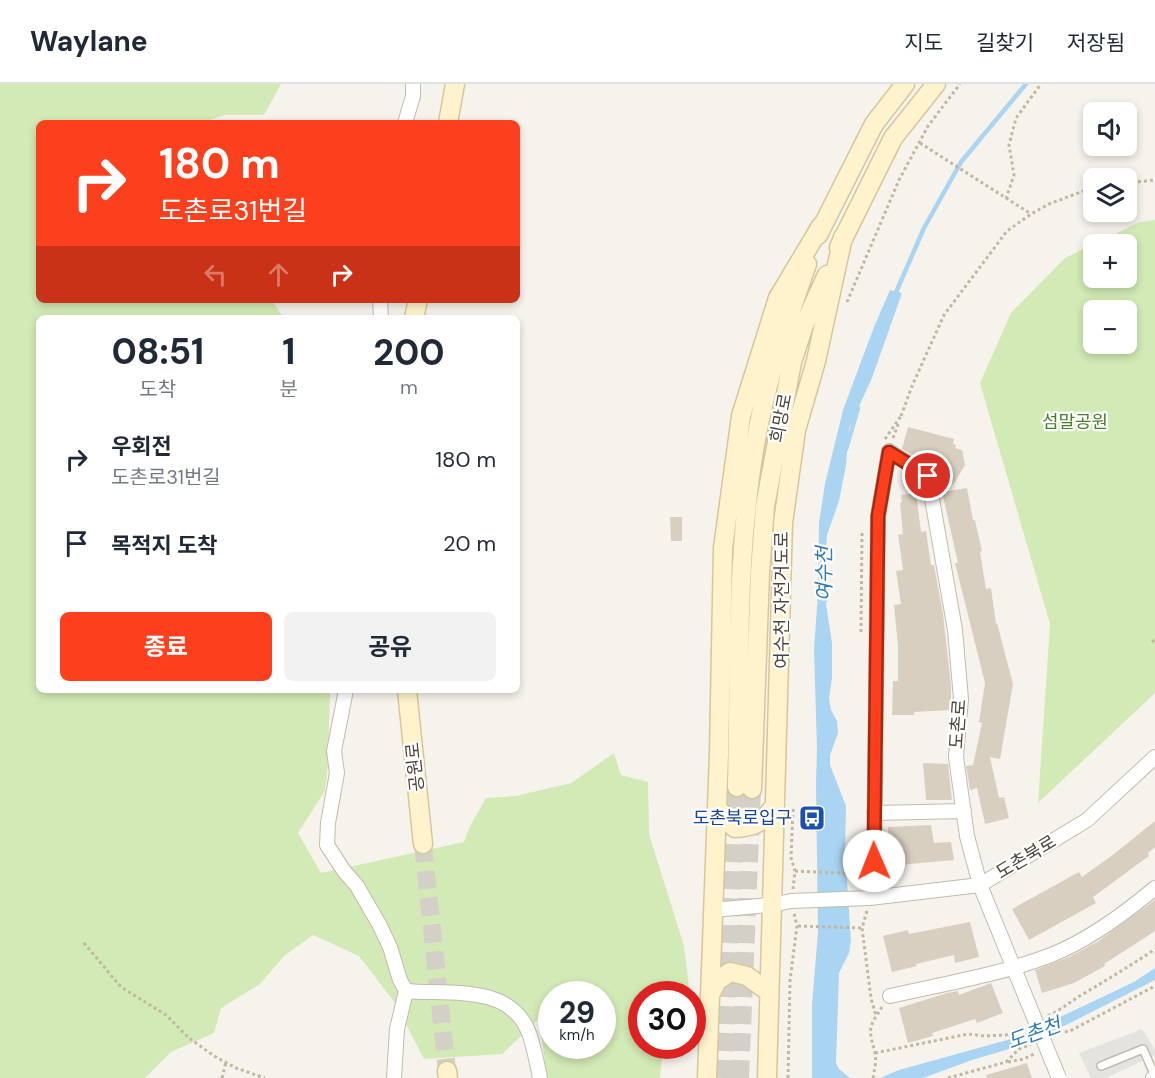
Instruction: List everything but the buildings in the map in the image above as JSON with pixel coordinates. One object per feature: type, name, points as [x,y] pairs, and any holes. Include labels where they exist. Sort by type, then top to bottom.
[{"type":"main road","name":"희망로","points":[[905,84],[874,124],[821,226],[775,357],[757,430],[747,504],[742,572],[745,788],[765,506],[792,362],[804,325],[843,237],[893,138],[936,84]]},
{"type":"main road","points":[[448,120],[452,87]]},
{"type":"main road","points":[[707,1078],[717,807],[723,548],[741,416],[778,298],[821,226]]},
{"type":"main road","points":[[767,1078],[783,523],[796,430],[816,361],[843,237]]},
{"type":"main road","name":"공원로","points":[[407,693],[423,844]]},
{"type":"main road","points":[[717,807],[735,828],[748,827],[764,820],[775,806]]},
{"type":"main road","points":[[709,996],[717,981],[730,972],[747,976],[769,992]]},
{"type":"street","points":[[406,120],[413,96],[413,84]]},
{"type":"street","points":[[874,861],[878,516],[889,452]]},
{"type":"street","name":"도촌로","points":[[889,452],[928,476],[956,630],[961,699],[956,757],[967,836],[980,885],[1059,1078]]},
{"type":"street","points":[[345,693],[334,751],[337,773],[328,823],[327,845],[357,886],[379,924],[406,991],[397,1029],[394,1078]]},
{"type":"street","name":"도촌북로","points":[[791,901],[870,898],[980,885],[1087,820],[1155,757]]},
{"type":"street","points":[[874,813],[964,811]]},
{"type":"street","points":[[890,996],[1013,967],[1050,955],[1085,939],[1155,888]]},
{"type":"street","points":[[712,910],[791,901]]},
{"type":"street","points":[[406,991],[482,994],[501,1001],[519,1015],[528,1031],[540,1078]]},
{"type":"lane","points":[[1101,1066],[1143,1049],[1154,1077]]},
{"type":"path","points":[[846,305],[899,180],[928,126],[960,84]]},
{"type":"path","points":[[1006,199],[1014,175],[1009,145],[1016,118],[1041,84]]},
{"type":"path","points":[[920,143],[972,174],[1031,214]]},
{"type":"path","points":[[1137,182],[1155,180]]},
{"type":"path","points":[[889,452],[912,386],[944,315],[1007,231],[1049,204],[1083,191]]},
{"type":"path","points":[[788,1078],[790,980],[797,926],[791,901],[795,871],[791,858],[793,799]]},
{"type":"path","points":[[795,871],[865,874]]},
{"type":"path","points":[[870,898],[862,928],[871,998],[876,1016]]},
{"type":"path","points":[[797,926],[862,928]]},
{"type":"path","points":[[84,943],[121,987],[166,1015],[189,1038],[214,1056],[265,1078]]},
{"type":"path","points":[[873,1078],[875,1053],[869,1028],[890,996]]},
{"type":"path","points":[[1003,1063],[1024,1059],[1046,1048]]},
{"type":"path","points":[[222,1078],[226,1062]]},
{"type":"green space","points":[[0,84],[281,84],[264,115],[225,115],[210,120],[36,120],[36,303],[274,303],[282,315],[36,315],[36,693],[330,693],[325,791],[298,833],[321,873],[464,842],[486,798],[516,796],[571,783],[614,753],[621,775],[648,782],[649,834],[684,946],[688,981],[628,981],[628,1059],[662,1059],[660,1078],[547,1078],[544,1059],[616,1059],[616,981],[538,981],[538,1020],[502,1054],[424,1059],[395,1003],[359,956],[313,935],[284,956],[260,984],[221,1008],[214,1033],[171,1052],[145,1078],[0,1078]]},
{"type":"green space","name":"섬말공원","points":[[1155,220],[1155,693],[1038,803],[1050,624],[980,383],[1011,313],[1065,258],[1083,249],[1083,288],[1137,288],[1137,234],[1115,234],[1140,222]]},
{"type":"shaded area","points":[[1142,1029],[1155,1050],[1155,1055],[1106,1078],[1091,1078],[1079,1053]]},
{"type":"water","points":[[890,290],[902,293],[872,378],[849,428],[846,465],[839,501],[827,535],[825,562],[829,595],[826,604],[832,643],[832,678],[829,698],[831,710],[837,721],[838,733],[830,755],[830,765],[846,806],[845,852],[851,941],[849,953],[839,973],[836,1063],[839,1069],[850,1078],[812,1078],[812,1005],[818,932],[814,649],[819,523],[825,484],[843,410]]},
{"type":"water","name":"도촌천","points":[[1155,968],[1155,980],[1022,1045],[923,1078],[880,1078],[899,1070],[1018,1037],[1134,982]]},
{"type":"waterway","name":"여수천","points":[[894,297],[924,228],[961,162],[1026,84]]},
{"type":"waterway","name":"여수천","points":[[846,449],[858,408]]},
{"type":"tunnel","points":[[723,1078],[737,787]]},
{"type":"tunnel","points":[[740,1078],[752,789]]},
{"type":"tunnel","points":[[423,844],[447,1071]]},
{"type":"place","name":"도촌북로입구","points":[[812,818]]},
{"type":"route","points":[[874,861],[878,516],[889,452],[928,476]]}]
